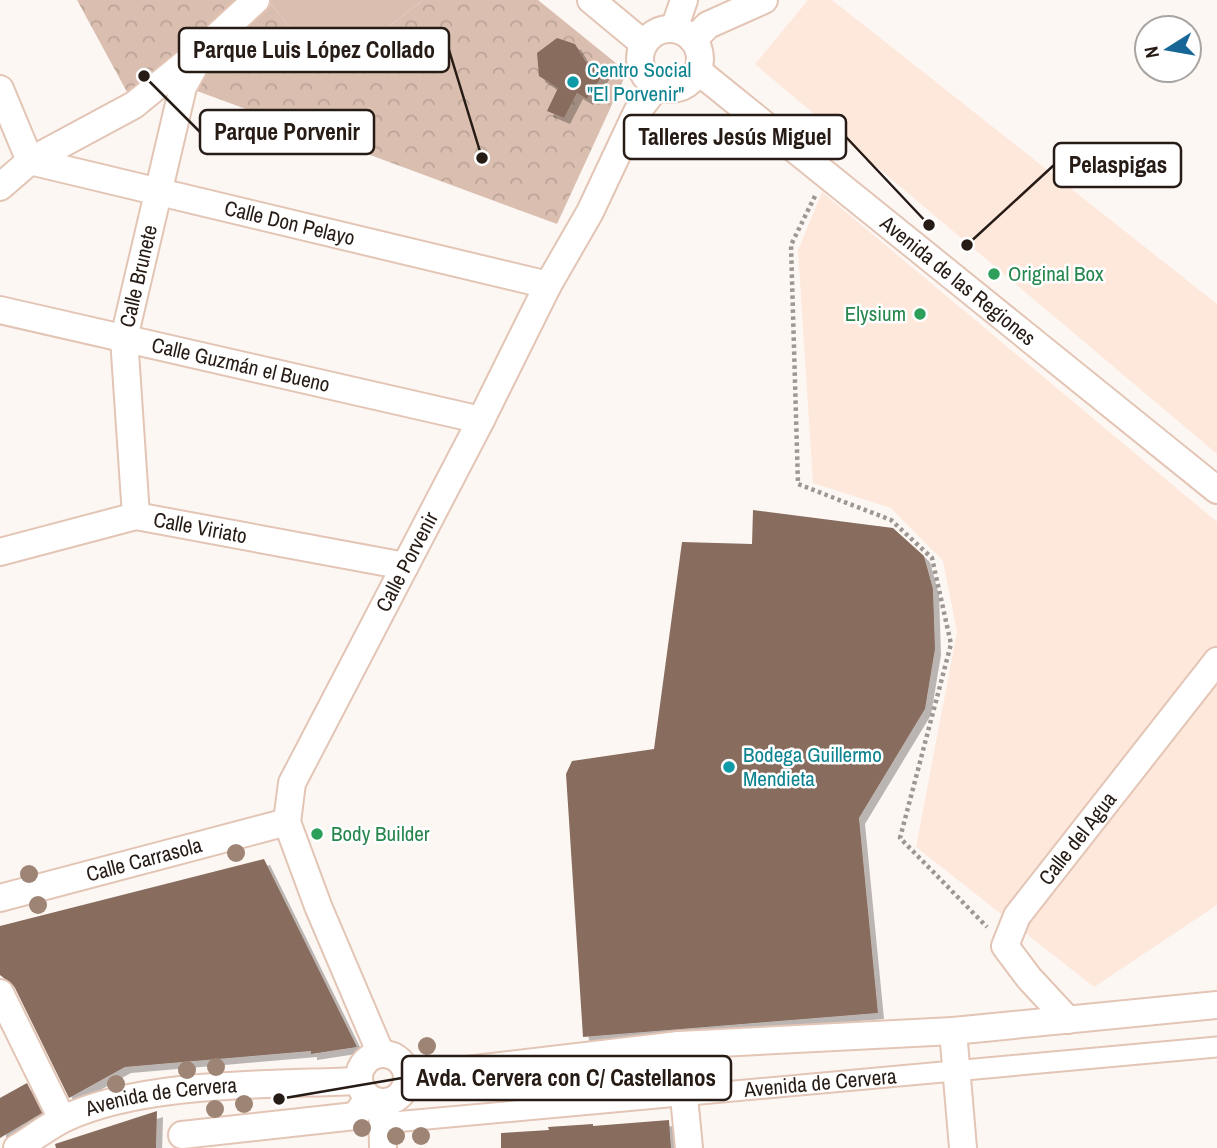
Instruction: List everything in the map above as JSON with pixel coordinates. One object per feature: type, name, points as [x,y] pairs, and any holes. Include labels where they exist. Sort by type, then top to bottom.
[{"type":"street","points":[[0,187],[30,162],[134,106],[256,0]]},
{"type":"street","points":[[591,0],[644,44]]},
{"type":"street","points":[[684,0],[684,35]]},
{"type":"street","points":[[684,35],[765,0]]},
{"type":"street","points":[[663,30],[684,35],[699,51],[698,71],[692,80],[681,88],[671,90],[657,86],[643,73],[641,63],[644,44],[651,36],[663,30]]},
{"type":"street","name":"Calle Brunete","points":[[136,516],[124,338],[183,87],[205,47]]},
{"type":"street","name":"Avenida de las Regiones","points":[[698,71],[1217,490]]},
{"type":"street","name":"Calle Porvenir","points":[[381,1054],[318,906],[287,822],[292,783],[481,420],[548,285],[590,212],[637,111],[657,86]]},
{"type":"street","points":[[0,89],[30,162]]},
{"type":"street","name":"Calle Don Pelayo","points":[[30,162],[548,285]]},
{"type":"street","name":"Calle Guzmán el Bueno","points":[[0,310],[481,420]]},
{"type":"street","name":"Calle Viriato","points":[[0,552],[136,516],[405,566]]},
{"type":"street","name":"Calle del Agua","points":[[1005,946],[1017,916],[1217,661]]},
{"type":"street","name":"Calle Carrasola","points":[[0,898],[287,822]]},
{"type":"street","points":[[1005,946],[1029,978],[1068,1020]]},
{"type":"street","points":[[0,993],[62,1119]]},
{"type":"street","name":"Avenida de Cervera","points":[[407,1077],[679,1045],[953,1031],[1217,1005]]},
{"type":"street","points":[[953,1031],[963,1148]]},
{"type":"street","points":[[679,1045],[689,1148]]},
{"type":"street","name":"Avenida de Cervera","points":[[17,1148],[62,1119],[110,1103],[180,1090],[375,1110],[684,1095],[1217,1047]]},
{"type":"street","points":[[389,1054],[402,1063],[407,1077],[406,1085],[397,1097],[375,1110],[362,1065],[374,1055],[389,1054]]},
{"type":"street","points":[[180,1090],[182,1142]]},
{"type":"street","name":"Avenida de Cervera","points":[[182,1142],[355,1116],[375,1110]]},
{"type":"path","points":[[819,189],[791,244],[798,484],[891,520],[932,558],[951,644],[900,838],[1005,946]]},
{"type":"shaded area","points":[[808,0],[832,0],[1217,304],[1217,454],[755,64]]},
{"type":"shaded area","points":[[822,192],[1217,522],[1217,905],[1094,987],[916,847],[957,632],[943,561],[891,508],[813,483],[798,250]]},
{"type":"green space","points":[[77,0],[268,0],[327,74],[423,0],[538,0],[627,72],[557,224],[197,91],[205,48],[134,105]]},
{"type":"green space","points":[[268,0],[423,0],[327,74]]},
{"type":"building","name":"Centro Social \"El Porvenir\"","points":[[557,38],[575,44],[586,62],[605,71],[587,99],[577,93],[564,118],[547,111],[558,88],[539,76],[537,53]]},
{"type":"building","name":"Bodega Guillermo Mendieta","points":[[753,510],[893,528],[924,556],[933,589],[935,649],[925,709],[859,818],[878,1013],[583,1037],[566,774],[572,761],[654,749],[682,542],[752,544]]},
{"type":"building","points":[[264,859],[357,1047],[311,1054],[311,1051],[125,1067],[69,1098],[14,986],[0,975],[0,926]]},
{"type":"building","points":[[27,1083],[42,1113],[0,1138],[0,1098]]},
{"type":"building","points":[[157,1111],[156,1148],[56,1148],[55,1144]]},
{"type":"building","points":[[669,1120],[671,1148],[501,1148],[501,1133],[549,1130],[548,1127]]},
{"type":"place","name":"Parque Porvenir","points":[[144,76]]},
{"type":"place","name":"Centro Social \"El Porvenir\"","points":[[573,82]]},
{"type":"place","name":"Parque Luis López Collado","points":[[482,158]]},
{"type":"place","name":"Talleres Jesús Miguel","points":[[929,225]]},
{"type":"place","name":"Pelaspigas","points":[[967,245]]},
{"type":"place","name":"Original Box","points":[[994,274]]},
{"type":"place","name":"Elysium","points":[[920,314]]},
{"type":"place","name":"Bodega Guillermo Mendieta","points":[[729,767]]},
{"type":"place","name":"Body Builder","points":[[317,834]]},
{"type":"place","name":"Avda. Cervera con C/ Castellanos","points":[[279,1099]]}]
